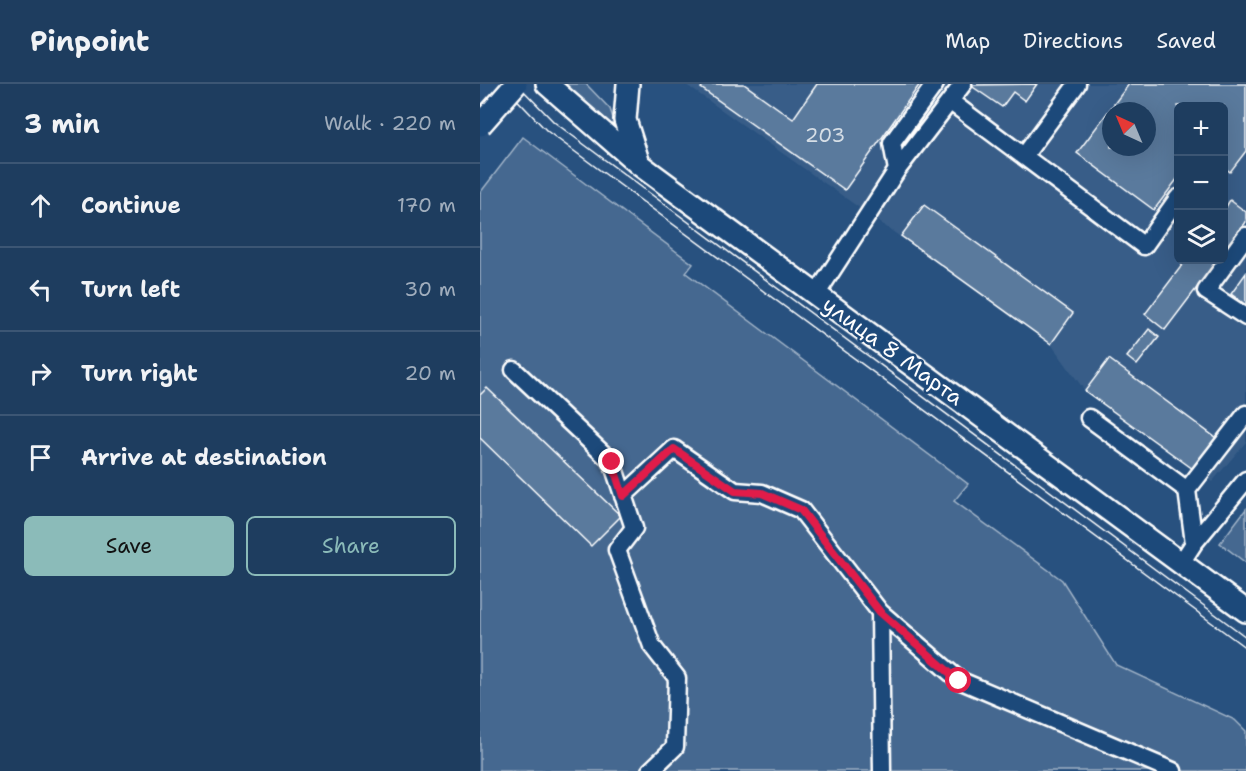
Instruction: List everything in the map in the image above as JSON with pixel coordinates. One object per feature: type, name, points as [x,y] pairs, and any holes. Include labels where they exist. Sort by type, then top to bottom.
[{"type":"main road","points":[[480,125],[516,84]]},
{"type":"main road","name":"улица 8 Марта","points":[[547,84],[640,165],[1246,611]]},
{"type":"main road","points":[[628,84],[625,120],[630,142],[640,165]]},
{"type":"street","points":[[897,170],[892,143],[934,84]]},
{"type":"street","points":[[816,295],[897,170],[963,84]]},
{"type":"street","points":[[1024,156],[1077,84]]},
{"type":"street","points":[[951,102],[1144,246],[1174,205]]},
{"type":"street","points":[[1246,236],[1206,291],[1246,317]]},
{"type":"street","points":[[514,370],[612,462],[634,528],[617,550],[652,646],[677,678],[675,747],[650,771]]},
{"type":"street","points":[[1194,543],[1187,490],[1246,414]]},
{"type":"street","points":[[1089,418],[1187,490]]},
{"type":"street","points":[[623,496],[674,449],[735,491],[762,493],[801,510],[880,612],[959,681],[1166,769]]},
{"type":"street","points":[[1181,563],[1194,543],[1246,480]]},
{"type":"street","points":[[880,612],[882,771]]},
{"type":"shaded area","points":[[558,84],[586,84],[610,109],[617,130]]},
{"type":"shaded area","points":[[685,84],[1246,84],[1246,442],[1212,482],[1085,391],[1051,344]]},
{"type":"shaded area","points":[[523,137],[693,264],[686,273],[968,484],[954,501],[1062,580],[1116,665],[1235,720],[1246,731],[1246,771],[480,771],[480,193]]},
{"type":"shaded area","points":[[1246,509],[1246,563],[1220,543]]},
{"type":"building","points":[[704,84],[744,84],[793,119],[817,84],[920,84],[845,190],[701,88]]},
{"type":"building","points":[[1037,84],[1025,101],[1013,92],[1002,107],[970,85]]},
{"type":"building","points":[[1129,84],[1246,84],[1246,151],[1230,172],[1228,170],[1228,102],[1174,102],[1174,183],[1154,210],[1077,153],[1102,120],[1102,156],[1156,156],[1156,102],[1115,102]]},
{"type":"building","points":[[1230,200],[1246,212],[1246,222],[1228,247],[1228,210]]},
{"type":"building","points":[[924,205],[1073,313],[1051,344],[901,236]]},
{"type":"building","points":[[1183,264],[1215,264],[1165,330],[1145,314]]},
{"type":"building","points":[[1246,273],[1246,305],[1231,294]]},
{"type":"building","points":[[1149,329],[1159,337],[1137,365],[1127,357]]},
{"type":"building","points":[[1109,359],[1216,438],[1193,469],[1085,391]]},
{"type":"building","points":[[487,388],[621,516],[591,546],[480,438],[480,395]]},
{"type":"tram line","points":[[502,84],[547,131],[1246,648]]},
{"type":"tram line","points":[[517,84],[554,122],[1246,637]]},
{"type":"route","points":[[612,462],[623,496],[674,449],[735,491],[762,493],[801,510],[880,612],[959,681]]}]
